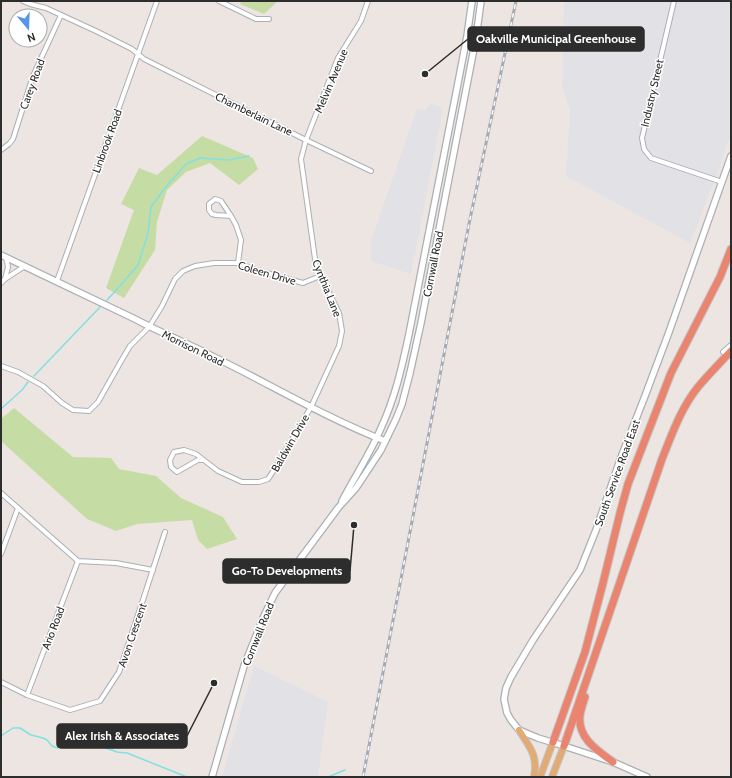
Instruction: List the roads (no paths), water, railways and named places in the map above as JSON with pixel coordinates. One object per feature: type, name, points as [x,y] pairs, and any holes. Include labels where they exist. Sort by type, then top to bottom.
[{"type":"highway","points":[[553,742],[585,652],[628,484],[671,373],[720,277],[731,249]]},
{"type":"highway","points":[[564,746],[662,459],[674,429],[697,388],[723,355],[731,351]]},
{"type":"highway","points":[[587,679],[586,692],[580,716],[580,726],[584,736],[591,745],[613,762]]},
{"type":"main road","name":"Cornwall Road","points":[[338,508],[377,438],[395,392],[409,334],[472,1]]},
{"type":"main road","name":"Cornwall Road","points":[[212,777],[244,666],[275,593],[338,508],[356,488],[381,450],[402,404],[420,330],[476,38],[481,1]]},
{"type":"main road","name":"South Service Road East","points":[[519,730],[507,713],[504,699],[506,688],[533,640],[580,570],[669,332],[731,156]]},
{"type":"main road","name":"Morrison Road","points":[[4,256],[149,327],[209,354],[311,407],[385,441]]},
{"type":"main road","points":[[519,730],[538,738],[613,762],[647,777]]},
{"type":"main road","points":[[519,730],[532,751],[536,761],[534,777]]},
{"type":"main road","points":[[540,777],[553,742]]},
{"type":"main road","points":[[552,777],[564,746]]},
{"type":"street","name":"Chamberlain Lane","points":[[23,1],[46,8],[132,49],[144,59],[370,171]]},
{"type":"street","name":"Linbrook Road","points":[[57,281],[157,1]]},
{"type":"street","points":[[219,1],[256,19],[269,19]]},
{"type":"street","name":"Melvin Avenue","points":[[306,140],[338,58],[361,22],[368,1]]},
{"type":"street","name":"Industry Street","points":[[674,1],[642,138],[644,149],[651,158],[722,182]]},
{"type":"street","name":"Carey Road","points":[[1,150],[13,139],[33,76],[61,15]]},
{"type":"street","name":"Cynthia Lane","points":[[306,140],[301,159],[316,266],[339,313],[342,332],[339,346],[311,407]]},
{"type":"street","points":[[231,216],[212,214],[209,210],[209,204],[215,199],[220,201],[231,216],[236,225],[241,240],[238,263]]},
{"type":"street","points":[[4,256],[8,267],[5,279]]},
{"type":"street","name":"Coleen Drive","points":[[1,366],[18,372],[36,382],[73,410],[89,411],[98,402],[130,346],[149,327],[162,306],[175,279],[183,271],[195,266],[214,263],[238,263],[259,271],[303,283],[320,276]]},
{"type":"street","points":[[1,283],[25,266]]},
{"type":"street","points":[[723,355],[731,345]]},
{"type":"street","name":"Baldwin Drive","points":[[203,460],[198,460],[177,472],[171,467],[170,460],[174,452],[184,450],[196,454],[218,471],[242,482],[259,482],[268,479],[311,407]]},
{"type":"street","points":[[1,493],[78,561],[116,563],[153,570]]},
{"type":"street","points":[[1,554],[18,508]]},
{"type":"street","name":"Avon Crescent","points":[[1,682],[27,695],[70,710],[100,701],[119,672],[165,532]]},
{"type":"street","name":"Ario Road","points":[[27,695],[78,561]]},
{"type":"waterway","points":[[107,300],[138,265],[148,233],[151,207],[186,164],[200,158],[228,160],[249,156]]},
{"type":"waterway","points":[[34,376],[100,307]]},
{"type":"waterway","points":[[1,409],[22,390],[28,382]]},
{"type":"waterway","points":[[1,736],[13,728],[20,728],[31,735],[47,740],[52,746],[57,748],[64,744],[83,742],[92,745],[100,745],[117,752],[127,753],[187,777]]},
{"type":"waterway","points":[[328,777],[345,770]]},
{"type":"railway","points":[[363,777],[469,224],[516,1]]},
{"type":"place","name":"Oakville Municipal Greenhouse","points":[[425,74]]},
{"type":"place","name":"Go-To Developments","points":[[354,525]]},
{"type":"place","name":"Alex Irish & Associates","points":[[214,683]]}]
